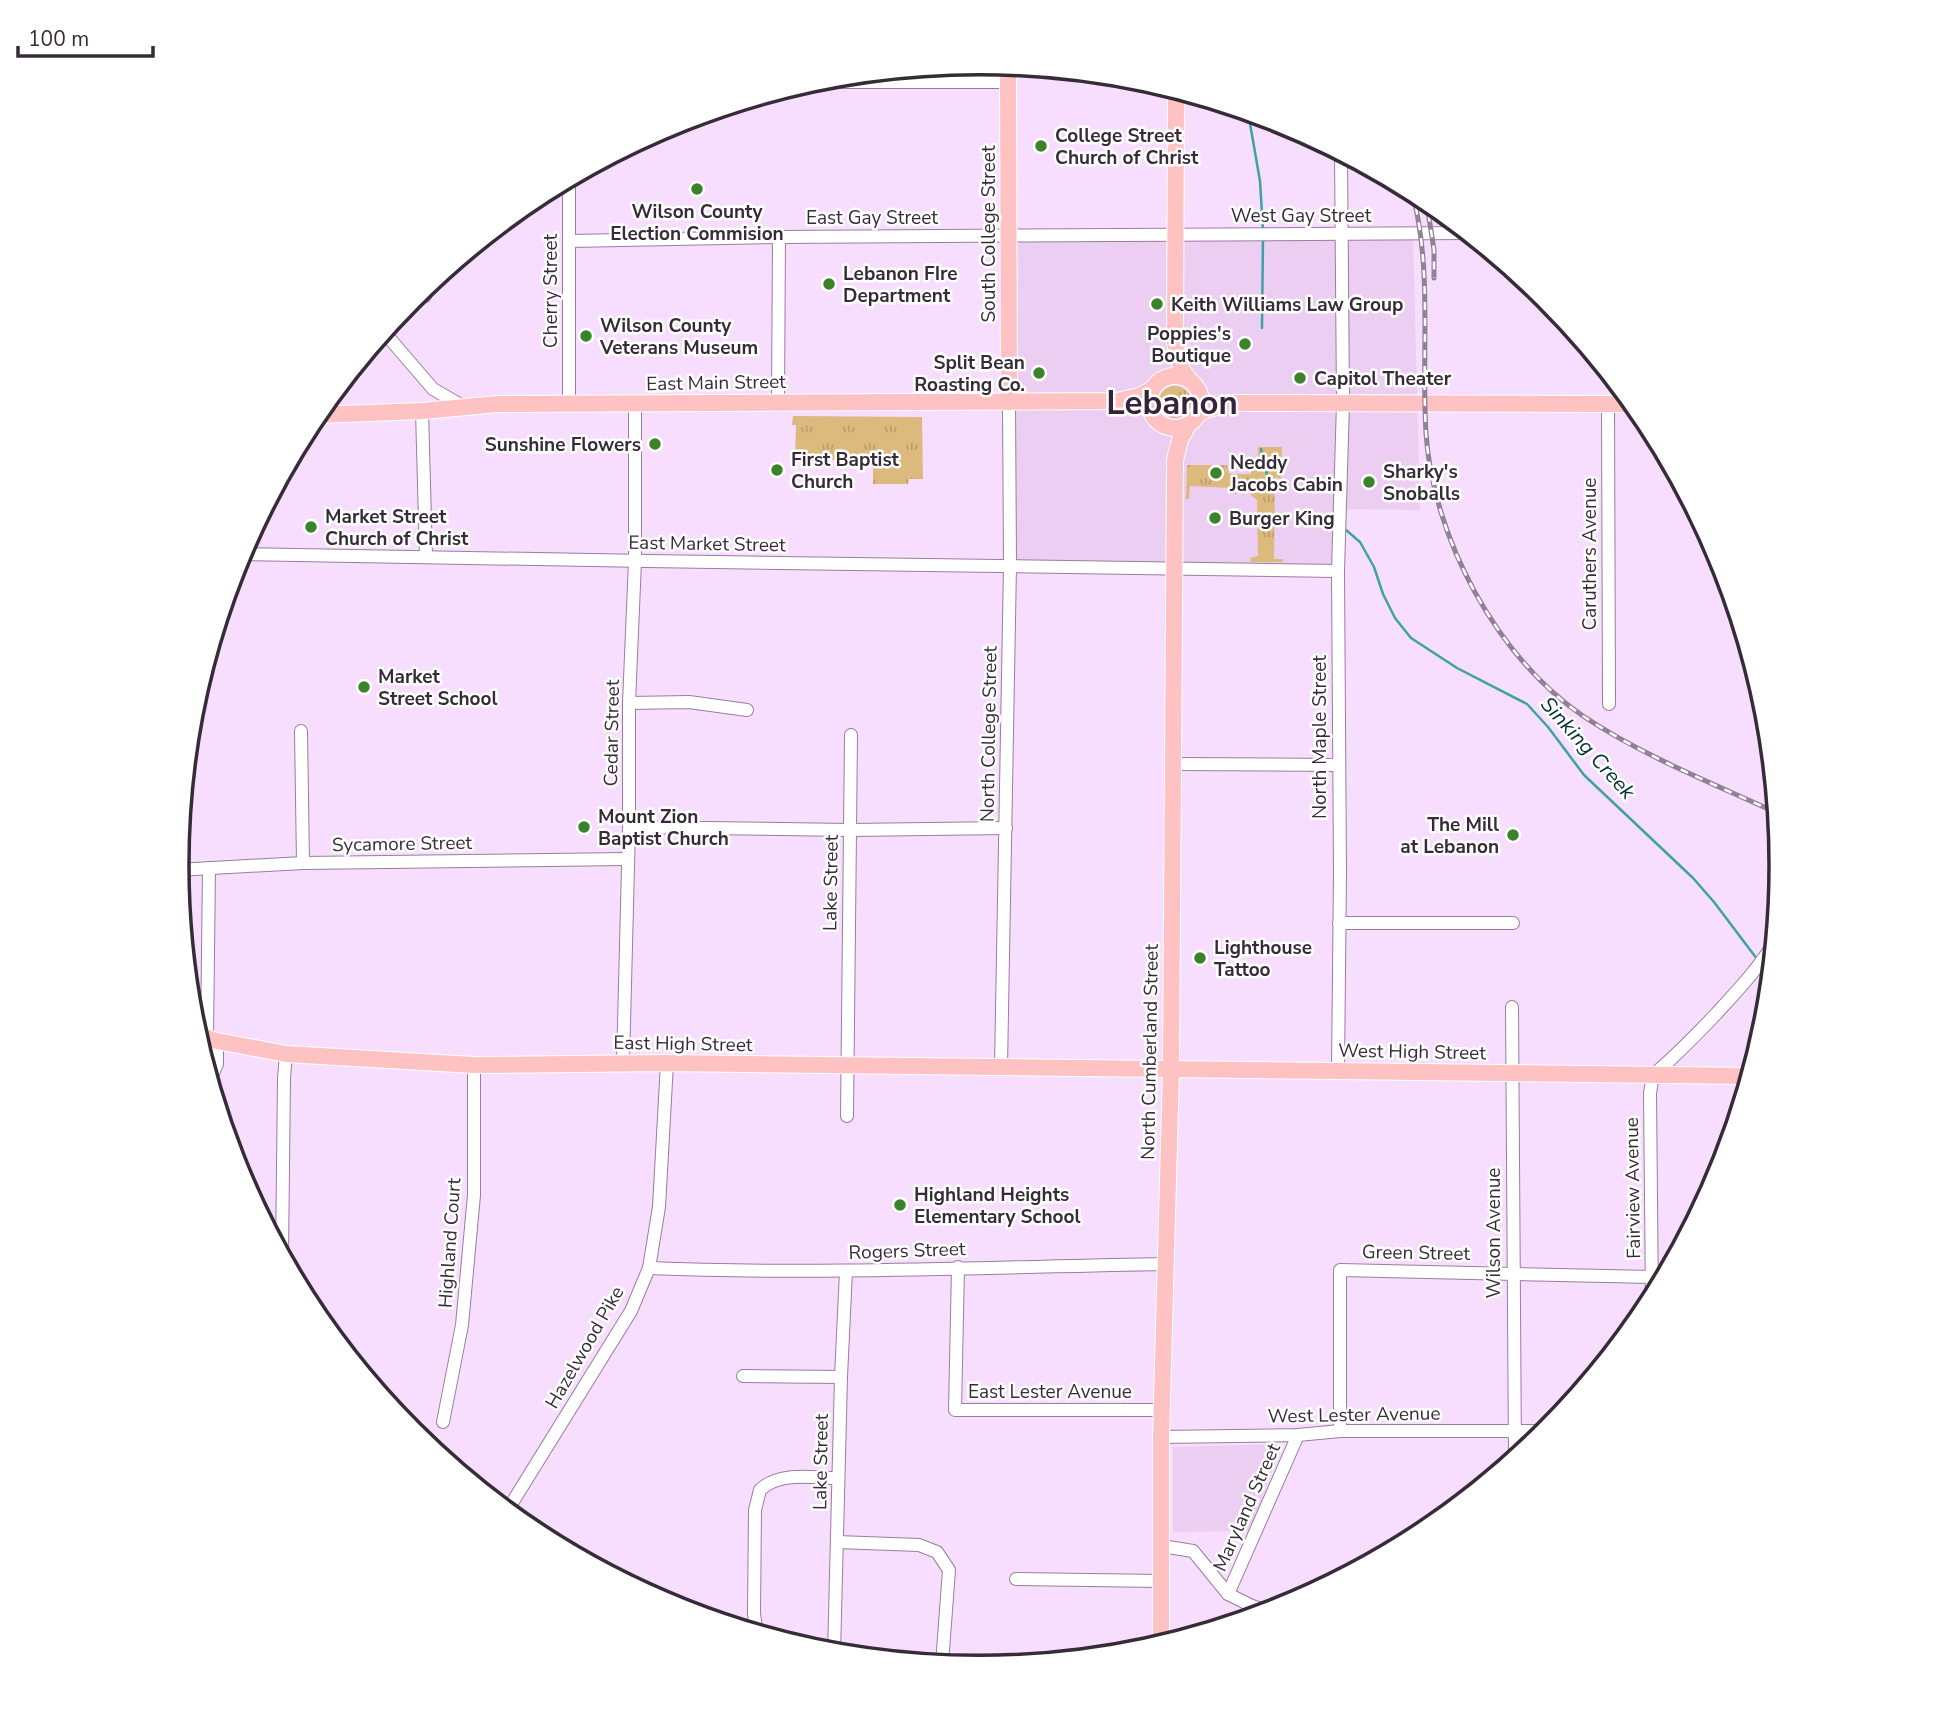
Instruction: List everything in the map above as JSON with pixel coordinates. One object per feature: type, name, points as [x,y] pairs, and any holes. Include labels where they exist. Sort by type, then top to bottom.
[{"type":"main road","name":"South College Street","points":[[1008,76],[1009,402]]},
{"type":"main road","points":[[1175,344],[1165,372],[1148,401],[1158,421],[1175,429],[1193,421],[1200,412],[1201,400],[1194,385],[1181,369],[1175,344],[1176,100]]},
{"type":"main road","points":[[1155,386],[1173,376],[1229,403]]},
{"type":"main road","name":"East Main Street","points":[[331,414],[422,411],[499,404],[1117,401],[1139,396],[1155,386]]},
{"type":"main road","name":"East Main Street","points":[[1117,401],[1145,411],[1158,421]]},
{"type":"main road","points":[[1200,412],[1229,403],[1621,404]]},
{"type":"main road","name":"North Cumberland Street","points":[[1158,421],[1175,460]]},
{"type":"main road","name":"North Cumberland Street","points":[[1161,1635],[1161,1437],[1171,1070],[1175,460],[1188,425]]},
{"type":"main road","name":"East High Street","points":[[208,1038],[286,1054],[474,1065],[667,1063],[1171,1070]]},
{"type":"main road","name":"West High Street","points":[[1171,1070],[1741,1076]]},
{"type":"street","points":[[924,77],[981,75]]},
{"type":"street","name":"North Maple Street","points":[[1338,1071],[1338,571],[1343,403],[1341,163]]},
{"type":"street","name":"Cherry Street","points":[[569,190],[569,404]]},
{"type":"street","name":"West Gay Street","points":[[1175,234],[1453,233]]},
{"type":"street","name":"East Gay Street","points":[[570,242],[779,237],[1175,234]]},
{"type":"street","points":[[778,402],[779,237]]},
{"type":"street","points":[[390,339],[433,390],[464,407]]},
{"type":"street","name":"North College Street","points":[[1001,1067],[1010,565],[1009,402]]},
{"type":"street","name":"Cedar Street","points":[[623,1064],[629,703],[635,561],[635,403]]},
{"type":"street","name":"Caruthers Avenue","points":[[1608,404],[1609,704]]},
{"type":"street","points":[[422,411],[426,557]]},
{"type":"street","name":"East Market Street","points":[[253,554],[1338,571]]},
{"type":"street","points":[[629,703],[689,702],[747,710]]},
{"type":"street","points":[[301,731],[303,863]]},
{"type":"street","name":"Lake Street","points":[[847,1116],[851,735]]},
{"type":"street","points":[[1174,764],[1339,765]]},
{"type":"street","points":[[629,828],[1006,828]]},
{"type":"street","name":"Sycamore Street","points":[[189,869],[303,863],[627,859]]},
{"type":"street","points":[[207,1033],[209,868]]},
{"type":"street","points":[[1339,923],[1513,922]]},
{"type":"street","points":[[1653,1074],[1673,1058],[1753,972],[1764,955]]},
{"type":"street","name":"Wilson Avenue","points":[[1512,1007],[1515,1447]]},
{"type":"street","points":[[211,1047],[217,1064],[215,1068]]},
{"type":"street","points":[[282,1236],[286,1054]]},
{"type":"street","name":"Hazelwood Pike","points":[[512,1503],[631,1311],[649,1268],[659,1207],[667,1063]]},
{"type":"street","name":"Highland Court","points":[[443,1422],[462,1325],[472,1208],[474,1065]]},
{"type":"street","name":"Fairview Avenue","points":[[1652,1281],[1650,1093],[1653,1074]]},
{"type":"street","name":"Rogers Street","points":[[649,1268],[846,1271],[1165,1264]]},
{"type":"street","name":"East Lester Avenue","points":[[957,1267],[955,1410],[1162,1410]]},
{"type":"street","name":"Green Street","points":[[1339,1431],[1340,1270],[1652,1277]]},
{"type":"street","name":"Lake Street","points":[[834,1642],[846,1271]]},
{"type":"street","points":[[743,1376],[841,1377]]},
{"type":"street","name":"West Lester Avenue","points":[[1161,1437],[1298,1435],[1339,1431],[1531,1431]]},
{"type":"street","name":"Maryland Street","points":[[1228,1594],[1298,1435]]},
{"type":"street","points":[[756,1623],[755,1510],[760,1490],[774,1480],[787,1478],[838,1478]]},
{"type":"street","points":[[837,1542],[919,1545],[937,1552],[949,1570],[943,1655]]},
{"type":"street","points":[[1161,1545],[1193,1551],[1216,1582],[1228,1594],[1250,1608]]},
{"type":"street","points":[[1016,1579],[1161,1581]]},
{"type":"shaded area","points":[[1413,234],[1420,510],[1340,509],[1338,571],[1010,565],[1007,236]]},
{"type":"shaded area","points":[[1282,1444],[1250,1531],[1173,1532],[1173,1447]]},
{"type":"green space","points":[[1175,386],[1187,390],[1191,402],[1187,414],[1175,418],[1163,414],[1159,402],[1163,390]]},
{"type":"green space","points":[[793,416],[922,417],[923,479],[909,479],[908,484],[873,484],[873,461],[795,459],[796,425],[792,425]]},
{"type":"green space","points":[[1258,447],[1282,447],[1281,479],[1275,477],[1274,559],[1283,559],[1283,562],[1251,562],[1250,558],[1258,556],[1257,500],[1251,495],[1250,489],[1236,489],[1236,495],[1231,488],[1190,486],[1189,499],[1186,499],[1187,465],[1227,465],[1229,474],[1251,474],[1251,462],[1258,462]]},
{"type":"waterway","name":"Sinking Creek","points":[[1250,123],[1260,181],[1263,230]]},
{"type":"waterway","name":"Sinking Creek","points":[[1262,328],[1263,237]]},
{"type":"waterway","name":"Sinking Creek","points":[[1261,449],[1267,475],[1279,487]]},
{"type":"waterway","name":"Sinking Creek","points":[[1346,530],[1360,542],[1374,567],[1395,618],[1411,638],[1457,668],[1527,704],[1584,775],[1693,878],[1757,959]]},
{"type":"railway","points":[[1415,205],[1424,281],[1426,433],[1431,473],[1441,513],[1474,591],[1497,628],[1523,661],[1552,691],[1583,716],[1654,756],[1767,809]]},
{"type":"railway","points":[[1429,215],[1434,250],[1434,278]]},
{"type":"place","name":"College Street Church of Christ","points":[[1041,146]]},
{"type":"place","name":"Wilson County Election Commision","points":[[697,189]]},
{"type":"place","name":"Lebanon FIre Department","points":[[829,284]]},
{"type":"place","name":"Keith Williams Law Group","points":[[1157,304]]},
{"type":"place","name":"Wilson County Veterans Museum","points":[[586,336]]},
{"type":"place","name":"Poppies's Boutique","points":[[1245,344]]},
{"type":"place","name":"Split Bean Roasting Co.","points":[[1039,373]]},
{"type":"place","name":"Capitol Theater","points":[[1300,378]]},
{"type":"place","name":"Sunshine Flowers","points":[[655,444]]},
{"type":"place","name":"First Baptist Church","points":[[777,470]]},
{"type":"place","name":"Neddy Jacobs Cabin","points":[[1216,473]]},
{"type":"place","name":"Sharky's Snoballs","points":[[1369,482]]},
{"type":"place","name":"Burger King","points":[[1215,518]]},
{"type":"place","name":"Market Street Church of Christ","points":[[311,527]]},
{"type":"place","name":"Market Street School","points":[[364,687]]},
{"type":"place","name":"Mount Zion Baptist Church","points":[[584,827]]},
{"type":"place","name":"The Mill at Lebanon","points":[[1513,835]]},
{"type":"place","name":"Lighthouse Tattoo","points":[[1200,958]]},
{"type":"place","name":"Highland Heights Elementary School","points":[[900,1205]]},
{"type":"district","name":"Lebanon","points":[[1172,402]]}]
